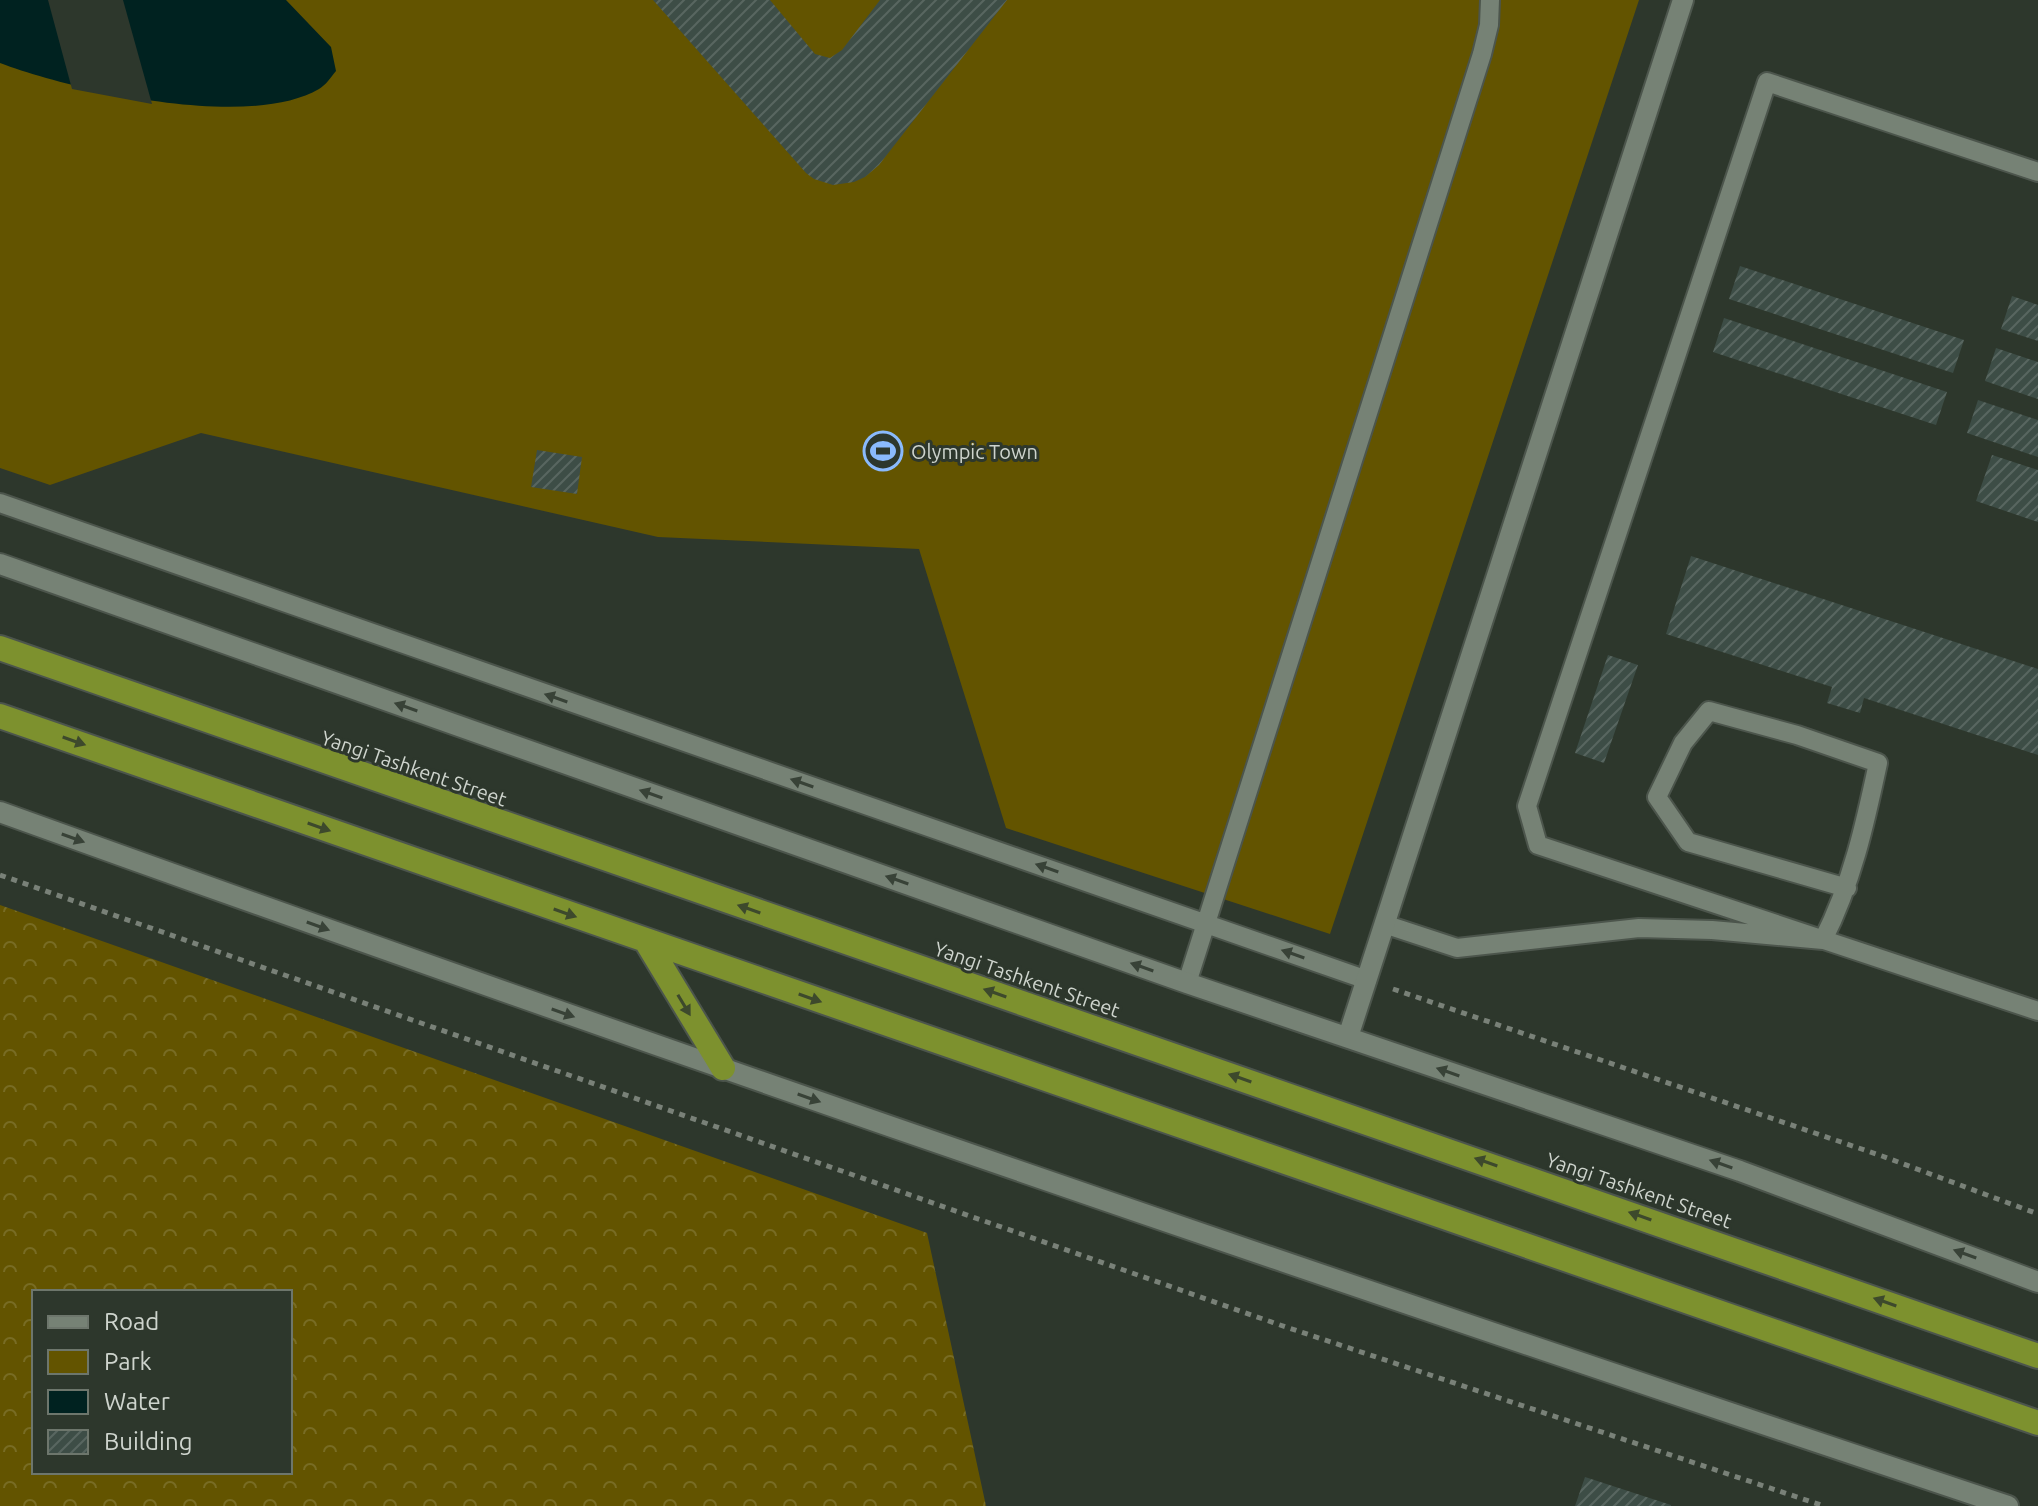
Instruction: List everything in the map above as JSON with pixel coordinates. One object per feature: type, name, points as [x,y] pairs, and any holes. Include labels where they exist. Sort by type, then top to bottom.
[{"type":"highway","name":"Yangi Tashkent Street","points":[[0,648],[2038,1356]]},
{"type":"highway","points":[[0,716],[2038,1423]]},
{"type":"highway","points":[[646,941],[723,1068]]},
{"type":"main road","points":[[1348,1037],[1683,0]]},
{"type":"main road","points":[[0,564],[1187,983],[1740,1171],[2038,1282]]},
{"type":"main road","points":[[0,812],[464,979],[1534,1348],[2008,1506]]},
{"type":"lane","points":[[1187,983],[1482,54],[1489,25],[1490,0]]},
{"type":"lane","points":[[2038,172],[1767,82],[1527,806],[1538,845],[2038,1011]]},
{"type":"lane","points":[[0,503],[1367,980]]},
{"type":"lane","points":[[1823,940],[1847,888],[1860,847],[1878,763],[1797,735],[1709,711],[1683,743],[1657,797],[1688,842],[1847,888]]},
{"type":"lane","points":[[1384,924],[1457,948],[1639,928],[1712,930],[1823,940]]},
{"type":"path","points":[[0,875],[1280,1325],[1824,1506]]},
{"type":"path","points":[[1367,980],[1882,1156],[2038,1214]]},
{"type":"green space","name":"Olympic Town","points":[[0,0],[1639,0],[1330,934],[1006,828],[919,549],[658,537],[201,433],[50,485],[0,468]]},
{"type":"green space","points":[[0,905],[927,1233],[986,1506],[0,1506]]},
{"type":"water","points":[[0,0],[286,0],[331,47],[336,71],[319,89],[288,101],[250,106],[161,102],[71,85],[0,63]]},
{"type":"pier","points":[[48,0],[123,0],[152,104],[72,89]]},
{"type":"building","points":[[653,0],[770,0],[815,54],[830,58],[842,50],[880,0],[1007,0],[879,165],[854,182],[833,185],[806,173]]},
{"type":"building","points":[[1740,266],[1964,340],[1953,373],[1729,299]]},
{"type":"building","points":[[2012,296],[2038,305],[2038,341],[2001,329]]},
{"type":"building","points":[[1724,318],[1947,392],[1936,425],[1713,352]]},
{"type":"building","points":[[1996,348],[2038,362],[2038,399],[1985,381]]},
{"type":"building","points":[[1978,400],[2038,420],[2038,457],[1967,433]]},
{"type":"building","points":[[537,450],[582,457],[577,494],[531,487]]},
{"type":"building","points":[[1992,455],[2038,470],[2038,522],[1976,501]]},
{"type":"building","points":[[1691,556],[2038,669],[2038,755],[1864,698],[1860,713],[1827,703],[1832,687],[1666,634]]},
{"type":"building","points":[[1608,655],[1638,665],[1604,763],[1575,753]]},
{"type":"building","points":[[1585,1477],[1671,1505],[1671,1506],[1575,1506]]},
{"type":"place","name":"Olympic Town","points":[[883,451]]}]
